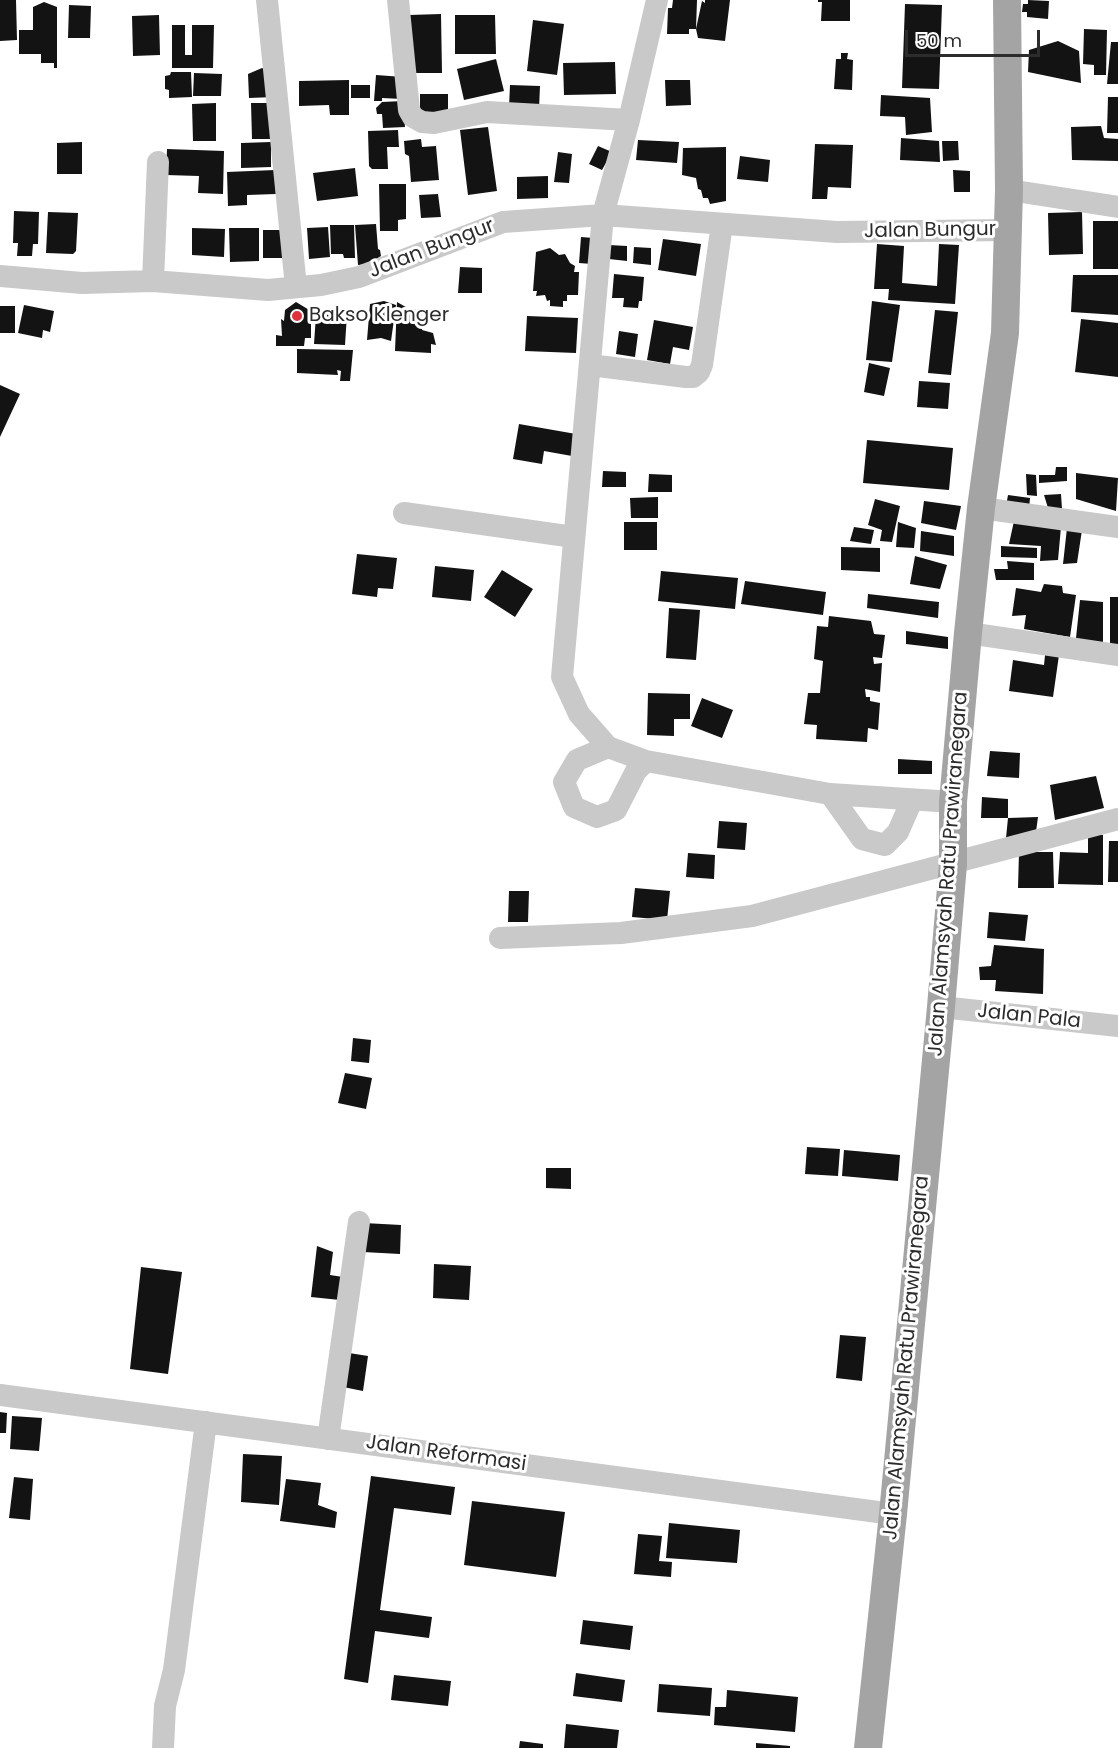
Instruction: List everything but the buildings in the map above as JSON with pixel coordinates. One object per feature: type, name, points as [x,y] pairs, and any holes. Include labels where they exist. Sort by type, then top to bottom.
[{"type":"main road","name":"Jalan Alamsyah Ratu Prawiranegara","points":[[868,1748],[893,1514],[941,1007],[953,864],[953,802],[968,633],[981,508],[1005,333],[1010,190],[1007,0]]},
{"type":"street","points":[[267,0],[296,287]]},
{"type":"street","points":[[398,0],[409,110],[413,117],[422,122],[434,123],[487,112],[629,120]]},
{"type":"street","points":[[657,0],[629,120],[603,215],[562,677],[579,714],[608,747],[646,761],[830,794],[953,802]]},
{"type":"street","points":[[153,281],[158,162]]},
{"type":"street","points":[[1010,190],[1118,207]]},
{"type":"street","name":"Jalan Bungur","points":[[0,276],[82,283],[153,281],[268,290],[321,285],[359,278],[503,222],[603,215],[837,232],[1009,230]]},
{"type":"street","points":[[590,365],[686,377],[693,377],[699,372],[702,366],[722,224]]},
{"type":"street","points":[[981,508],[1118,527]]},
{"type":"street","points":[[404,513],[574,537]]},
{"type":"street","points":[[968,633],[1118,655]]},
{"type":"street","points":[[608,747],[577,760],[564,782],[574,807],[597,817],[616,810],[636,771],[646,761]]},
{"type":"street","points":[[830,794],[861,839],[885,845],[898,832],[912,800]]},
{"type":"street","points":[[500,938],[621,933],[752,916],[1118,819]]},
{"type":"street","name":"Jalan Pala","points":[[941,1007],[1118,1026]]},
{"type":"street","points":[[328,1439],[359,1222]]},
{"type":"street","name":"Jalan Reformasi","points":[[0,1395],[893,1514]]},
{"type":"street","points":[[163,1748],[165,1706],[174,1670],[206,1422]]},
{"type":"place","name":"Bakso Klenger","points":[[297,316]]}]
